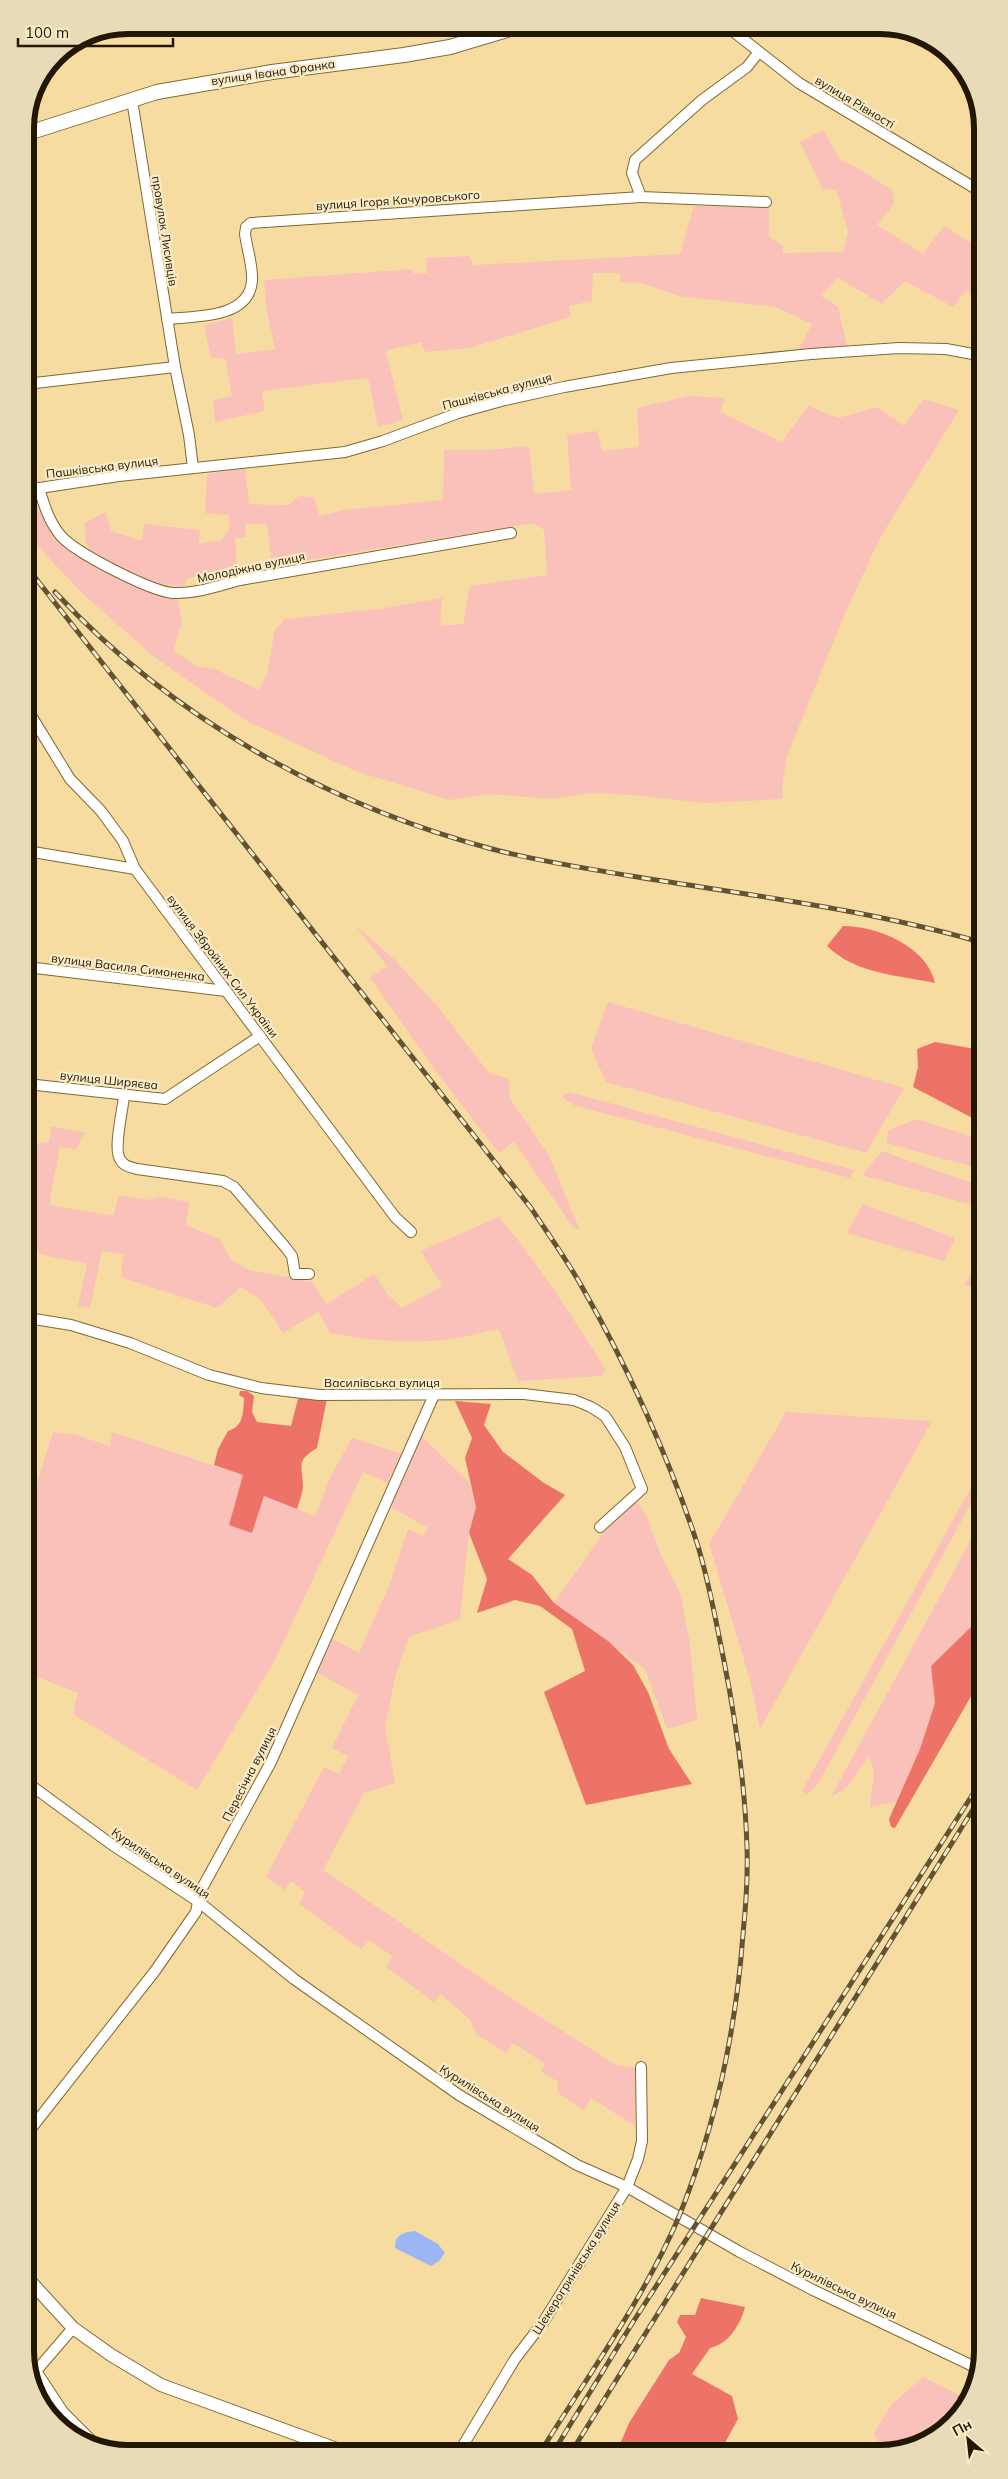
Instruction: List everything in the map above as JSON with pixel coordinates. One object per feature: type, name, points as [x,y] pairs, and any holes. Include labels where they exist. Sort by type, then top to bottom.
[{"type":"main road","name":"вулиця Івана Франка","points":[[34,131],[132,100],[201,82],[450,47],[494,34]]},
{"type":"street","name":"вулиця Рівності","points":[[736,34],[800,83],[974,188]]},
{"type":"street","points":[[641,196],[632,172],[635,160],[694,106],[747,67],[758,52]]},
{"type":"street","name":"провулок Лисивців","points":[[132,100],[193,468]]},
{"type":"street","name":"вулиця Ігоря Качуровського","points":[[167,320],[222,312],[235,308],[250,292],[252,279],[245,234],[246,228],[251,223],[641,196],[766,202]]},
{"type":"street","name":"Пашківська вулиця","points":[[34,489],[193,468],[345,452],[383,441],[458,413],[505,400],[564,387],[671,368],[811,354],[899,348],[946,349],[974,354]]},
{"type":"street","points":[[34,383],[175,367]]},
{"type":"street","name":"Молодіжна вулиця","points":[[39,488],[54,526],[72,545],[125,574],[154,588],[170,593],[205,590],[240,580],[511,533]]},
{"type":"street","name":"вулиця Збройних Сил України","points":[[34,722],[70,779],[101,811],[123,841],[136,869],[226,991],[395,1217],[411,1232]]},
{"type":"street","points":[[34,852],[136,869]]},
{"type":"street","name":"вулиця Василя Симоненка","points":[[34,968],[226,991]]},
{"type":"street","name":"вулиця Ширяєва","points":[[34,1085],[165,1099],[260,1036]]},
{"type":"street","points":[[124,1096],[118,1146],[118,1158],[124,1165],[137,1169],[223,1181],[234,1187],[292,1256],[295,1274],[309,1274]]},
{"type":"street","name":"Василівська вулиця","points":[[34,1319],[71,1325],[130,1343],[209,1375],[260,1388],[319,1395],[524,1394],[574,1400],[591,1407],[605,1416],[625,1447],[642,1489],[600,1527]]},
{"type":"street","name":"Пересічна вулиця","points":[[34,2125],[155,1971],[196,1912],[200,1892],[271,1762],[434,1395]]},
{"type":"street","name":"Курилівська вулиця","points":[[34,1788],[111,1844],[198,1902],[294,1979],[459,2095],[577,2165],[627,2187],[740,2252],[813,2290],[973,2366]]},
{"type":"street","name":"Шекерогринівська вулиця","points":[[463,2445],[515,2359],[544,2321],[627,2187],[638,2159],[642,2141],[641,2068]]},
{"type":"street","points":[[34,2285],[73,2328],[111,2355],[161,2385],[327,2445]]},
{"type":"street","points":[[36,2370],[73,2328]]},
{"type":"street","points":[[39,2382],[63,2412],[85,2435]]},
{"type":"shaded area","points":[[823,130],[840,160],[858,168],[892,190],[894,204],[877,225],[923,254],[944,226],[974,245],[974,296],[966,291],[953,307],[905,281],[882,304],[838,278],[821,296],[838,307],[847,346],[798,351],[812,324],[775,307],[679,296],[641,283],[621,282],[620,273],[593,273],[592,301],[569,306],[570,317],[470,348],[425,352],[421,342],[386,351],[403,420],[378,427],[368,378],[262,391],[265,411],[215,422],[213,400],[232,396],[225,358],[211,358],[204,325],[232,318],[236,354],[275,349],[267,312],[264,280],[412,269],[414,274],[427,273],[426,258],[470,256],[473,265],[680,254],[694,206],[769,208],[769,237],[783,246],[783,253],[843,252],[848,232],[836,189],[823,190],[800,142]]},
{"type":"shaded area","points":[[688,396],[725,398],[720,412],[782,442],[808,406],[838,418],[878,407],[904,426],[923,399],[959,410],[880,538],[843,618],[787,756],[782,789],[783,799],[706,803],[631,795],[590,793],[550,799],[490,794],[450,800],[355,771],[247,721],[154,657],[81,592],[34,542],[34,503],[51,531],[67,547],[96,566],[113,574],[178,599],[182,623],[173,650],[196,666],[214,669],[259,690],[267,674],[275,630],[285,619],[385,608],[442,598],[440,626],[463,624],[470,586],[547,575],[544,530],[534,523],[272,566],[267,524],[245,524],[246,537],[235,538],[237,566],[186,579],[185,585],[173,586],[147,580],[89,549],[86,542],[84,523],[106,512],[111,531],[142,541],[144,524],[200,530],[199,544],[221,540],[229,530],[229,515],[205,513],[207,474],[245,468],[249,504],[288,505],[299,496],[314,497],[319,516],[344,510],[443,500],[444,450],[489,450],[529,446],[534,494],[571,490],[567,435],[597,431],[602,451],[639,447],[637,408]]},
{"type":"shaded area","points":[[355,925],[394,959],[439,1008],[489,1073],[508,1079],[511,1100],[548,1154],[580,1230],[573,1227],[514,1142],[499,1153],[440,1077],[370,978],[387,966]]},
{"type":"shaded area","points":[[843,926],[871,930],[899,941],[922,958],[930,970],[935,983],[864,968],[838,955],[827,946]]},
{"type":"shaded area","points":[[608,1002],[904,1088],[866,1153],[606,1082],[591,1048]]},
{"type":"shaded area","points":[[935,1042],[970,1048],[974,1050],[974,1119],[913,1087],[918,1067],[917,1049]]},
{"type":"shaded area","points":[[569,1092],[854,1170],[850,1178],[576,1106],[561,1097]]},
{"type":"shaded area","points":[[917,1119],[974,1137],[974,1167],[887,1143],[888,1130]]},
{"type":"shaded area","points":[[51,1126],[85,1133],[76,1149],[60,1147],[49,1205],[113,1216],[119,1195],[147,1200],[160,1197],[189,1202],[186,1225],[219,1239],[232,1260],[249,1270],[312,1282],[327,1304],[374,1274],[389,1296],[402,1308],[442,1286],[421,1251],[499,1217],[555,1291],[605,1369],[602,1376],[518,1381],[499,1329],[441,1340],[410,1342],[377,1340],[330,1333],[318,1312],[283,1333],[261,1300],[241,1287],[217,1308],[123,1278],[121,1271],[124,1255],[102,1251],[90,1308],[78,1306],[87,1264],[39,1254],[39,1250],[34,1249],[34,1143],[49,1142]]},
{"type":"shaded area","points":[[882,1151],[974,1184],[974,1199],[969,1204],[862,1175]]},
{"type":"shaded area","points":[[863,1204],[955,1238],[944,1261],[847,1233]]},
{"type":"shaded area","points":[[974,1269],[974,1288],[964,1285]]},
{"type":"shaded area","points":[[240,1391],[247,1391],[254,1396],[252,1412],[257,1422],[291,1426],[298,1399],[327,1399],[317,1448],[306,1456],[301,1467],[303,1488],[297,1509],[264,1496],[252,1533],[229,1525],[243,1475],[214,1465],[218,1449],[228,1431],[237,1426],[242,1418],[244,1398],[239,1395]]},
{"type":"shaded area","points":[[455,1401],[491,1404],[484,1425],[503,1452],[544,1483],[565,1495],[508,1559],[532,1575],[554,1603],[608,1641],[633,1665],[648,1692],[669,1749],[692,1784],[586,1805],[544,1692],[585,1671],[572,1629],[540,1606],[515,1600],[477,1613],[487,1579],[469,1533],[476,1507],[465,1458],[472,1438]]},
{"type":"shaded area","points":[[786,1412],[932,1421],[760,1729],[750,1680],[709,1544]]},
{"type":"shaded area","points":[[53,1432],[76,1435],[110,1446],[112,1432],[243,1475],[229,1525],[264,1496],[315,1516],[331,1476],[352,1438],[402,1454],[387,1483],[363,1472],[276,1658],[197,1790],[73,1714],[78,1693],[37,1677],[34,1681],[35,1490]]},
{"type":"shaded area","points":[[420,1435],[468,1481],[476,1507],[469,1533],[460,1619],[409,1637],[396,1674],[385,1727],[395,1783],[364,1793],[323,1870],[503,1993],[616,2065],[635,2068],[635,2126],[591,2098],[584,2110],[558,2093],[558,2082],[541,2071],[545,2064],[513,2043],[506,2053],[476,2034],[470,2020],[441,1994],[434,2002],[386,1967],[392,1956],[369,1940],[361,1949],[299,1904],[305,1892],[291,1881],[285,1890],[266,1877],[324,1767],[339,1774],[348,1756],[332,1748],[358,1695],[312,1670],[326,1635],[359,1653],[390,1583],[408,1529],[423,1536],[428,1528],[389,1506]]},
{"type":"shaded area","points":[[974,1483],[974,1498],[819,1782],[808,1794],[802,1791]]},
{"type":"shaded area","points":[[637,1501],[646,1515],[660,1553],[680,1593],[690,1644],[697,1720],[667,1729],[645,1669],[554,1603],[604,1532]]},
{"type":"shaded area","points":[[974,1534],[974,1622],[972,1626],[931,1666],[935,1703],[920,1749],[896,1802],[870,1807],[874,1773],[869,1756],[846,1788],[831,1797]]},
{"type":"shaded area","points":[[974,1622],[974,1691],[895,1828],[891,1827],[889,1819],[920,1749],[935,1703],[931,1666],[972,1626]]},
{"type":"shaded area","points":[[701,2298],[745,2307],[733,2333],[717,2346],[710,2348],[692,2374],[732,2396],[738,2419],[724,2445],[620,2445],[629,2423],[669,2360],[679,2353],[686,2337],[677,2322],[680,2315],[695,2315]]},
{"type":"shaded area","points":[[923,2377],[963,2396],[950,2414],[943,2414],[942,2422],[927,2433],[916,2438],[899,2443],[879,2445],[874,2433],[892,2404]]},
{"type":"water","points":[[415,2231],[438,2244],[445,2253],[439,2261],[431,2266],[395,2248],[396,2240],[400,2235]]},
{"type":"railway","points":[[34,576],[531,1208],[576,1277],[631,1380],[674,1478],[701,1557],[709,1587],[732,1707],[742,1777],[746,1823],[747,1869],[745,1912],[740,1970],[729,2041],[714,2111],[693,2180],[680,2214],[634,2305],[545,2445]]},
{"type":"railway","points":[[55,592],[101,637],[149,679],[201,717],[255,751],[312,782],[371,808],[431,830],[492,849],[526,857],[894,920],[974,940]]},
{"type":"railway","points":[[558,2445],[633,2322],[974,1792]]},
{"type":"railway","points":[[576,2445],[974,1808]]}]
